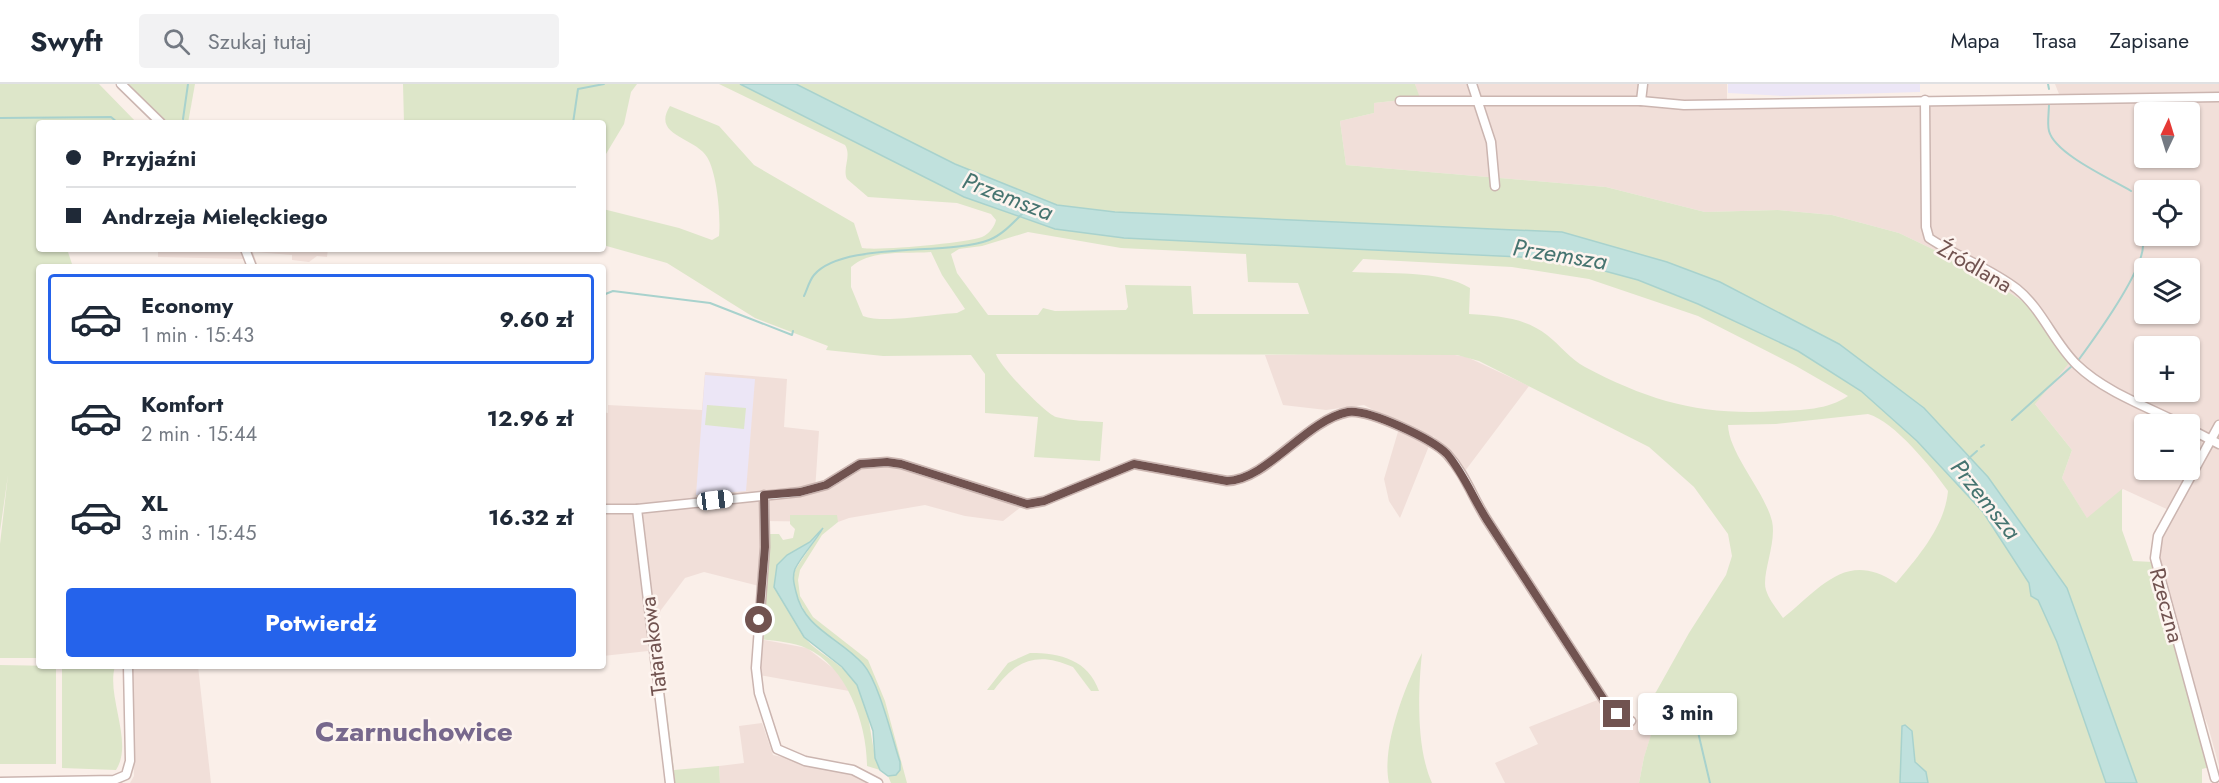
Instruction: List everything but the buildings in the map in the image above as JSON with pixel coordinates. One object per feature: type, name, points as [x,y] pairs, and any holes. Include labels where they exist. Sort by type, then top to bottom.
[{"type":"street","points":[[121,84],[158,120]]},
{"type":"street","points":[[1472,84],[1491,142],[1495,186]]},
{"type":"street","points":[[1641,101],[1643,84]]},
{"type":"street","points":[[1400,101],[1641,101],[1684,105],[2219,97]]},
{"type":"street","name":"Źródlana","points":[[1925,100],[1926,227],[1929,238],[1975,262],[2018,290],[2044,322],[2059,346],[2075,363],[2102,383],[2162,414]]},
{"type":"street","points":[[606,509],[637,509],[800,492],[826,485],[860,464],[881,462],[901,464],[1027,504],[1044,501],[1134,464],[1227,481],[1236,480],[1251,474],[1295,441],[1337,416],[1352,412],[1366,412],[1433,442],[1446,453],[1460,471],[1480,509],[1604,700],[1617,714],[1632,722]]},
{"type":"street","name":"Rzeczna","points":[[2214,778],[2155,558],[2158,536],[2215,442],[2219,425]]},
{"type":"street","points":[[2200,434],[2215,442]]},
{"type":"street","points":[[764,495],[765,547],[756,668],[757,684],[777,749],[790,757],[853,770],[878,783]]},
{"type":"street","name":"Tatarakowa","points":[[637,509],[669,783]]},
{"type":"street","points":[[128,669],[130,761],[126,775],[131,783]]},
{"type":"street","points":[[0,782],[114,780],[126,775]]},
{"type":"shaded area","points":[[1415,84],[1727,84],[1727,108],[2063,104],[2055,84],[2219,84],[2219,766],[2208,726],[2191,683],[2158,557],[2159,539],[2171,511],[2123,489],[2088,520],[2062,478],[2072,450],[2035,404],[2030,306],[1970,267],[1899,233],[1832,215],[1778,210],[1705,212],[1606,187],[1346,165],[1340,121],[1374,113],[1374,103],[1419,98]]},
{"type":"shaded area","points":[[1728,84],[1920,84],[1920,92],[1784,96],[1728,93]]},
{"type":"shaded area","points":[[158,252],[253,252],[257,264],[246,264],[244,259],[158,257]]},
{"type":"shaded area","points":[[253,252],[328,252],[327,257],[317,256],[309,262],[292,260],[292,255]]},
{"type":"shaded area","points":[[1443,353],[1467,357],[1529,386],[1465,471],[1433,436],[1400,518],[1389,501],[1384,479],[1400,425],[1364,405],[1326,410],[1283,405],[1265,355]]},
{"type":"shaded area","points":[[705,372],[787,379],[784,427],[819,431],[815,491],[860,469],[880,465],[918,472],[1021,507],[1003,521],[965,516],[925,505],[849,518],[838,522],[763,521],[759,586],[704,572],[685,578],[661,610],[653,627],[646,628],[648,651],[606,656],[606,413],[608,413],[608,405],[702,410]]},
{"type":"shaded area","points":[[705,375],[755,379],[746,491],[696,495]]},
{"type":"shaded area","points":[[760,639],[807,648],[838,672],[849,691],[759,675]]},
{"type":"shaded area","points":[[132,669],[198,669],[211,783],[130,783],[134,776]]},
{"type":"shaded area","points":[[1600,699],[1627,726],[1661,705],[1644,757],[1639,783],[1505,783],[1495,763],[1538,744],[1529,727]]},
{"type":"shaded area","points":[[762,723],[773,755],[857,774],[872,783],[720,783],[719,766],[744,763],[739,726]]},
{"type":"green space","points":[[0,84],[99,84],[134,120],[36,120],[36,252],[68,252],[72,264],[36,264],[36,658],[0,658],[0,544],[8,475],[0,531]]},
{"type":"green space","points":[[127,84],[195,84],[189,120],[162,120]]},
{"type":"green space","points":[[403,84],[637,84],[631,92],[624,124],[606,154],[606,120],[404,120]]},
{"type":"green space","points":[[719,84],[740,84],[964,197],[1055,229],[1124,238],[1560,259],[1638,280],[1698,304],[1798,351],[1861,391],[1917,441],[1983,512],[2029,583],[2031,596],[2038,600],[2057,642],[2106,783],[1928,783],[1926,772],[1915,762],[1912,731],[1902,761],[1900,783],[1639,783],[1644,757],[1660,706],[1638,721],[1638,714],[1656,692],[1689,633],[1726,575],[1732,556],[1728,534],[1694,487],[1649,447],[1479,361],[1457,355],[996,354],[1033,399],[1051,414],[1068,419],[1103,422],[1100,461],[1034,457],[1038,417],[985,413],[985,374],[971,355],[883,356],[826,350],[828,346],[755,318],[667,263],[606,246],[606,210],[679,228],[712,240],[719,236],[718,195],[710,164],[701,150],[670,130],[666,124],[666,116],[670,106],[719,126],[754,165],[854,223],[862,248],[941,244],[973,239],[985,236],[994,225],[996,220],[991,214],[957,203],[868,197],[847,179],[845,145]],"holes":[[[1028,232],[1121,248],[1246,254],[1248,282],[1298,283],[1309,314],[1193,314],[1191,286],[1125,285],[1128,307],[1126,310],[1055,311],[1043,308],[1038,315],[988,315],[957,273],[951,254],[959,249],[982,246]],[[931,252],[942,275],[965,309],[957,313],[896,319],[863,316],[851,287],[851,267],[868,257]],[[1363,259],[1512,267],[1589,279],[1698,316],[1796,366],[1848,396],[1823,407],[1805,410],[1751,412],[1701,409],[1655,398],[1585,367],[1547,335],[1529,324],[1510,318],[1469,314],[1470,288],[1458,282],[1429,276],[1352,272]],[[1868,414],[1878,418],[1901,435],[1941,481],[1948,491],[1942,516],[1929,540],[1896,583],[1878,574],[1862,570],[1848,571],[1822,585],[1783,618],[1769,597],[1765,584],[1772,539],[1772,521],[1762,497],[1734,448],[1728,425],[1776,424]]]},
{"type":"green space","points":[[796,84],[1415,84],[1420,98],[1374,103],[1374,113],[1340,121],[1346,165],[1606,187],[1705,212],[1778,210],[1832,215],[1899,233],[1970,267],[2030,306],[2070,362],[2035,404],[2072,450],[2062,478],[2087,518],[2122,489],[2122,530],[2133,561],[2153,562],[2210,767],[2202,769],[2202,783],[2137,783],[2067,588],[1988,477],[1924,408],[1839,344],[1720,282],[1667,262],[1562,232],[1115,212],[1057,205],[955,164]]},
{"type":"green space","points":[[707,405],[746,408],[744,429],[705,425]]},
{"type":"green space","points":[[790,515],[837,515],[838,522],[822,535],[800,570],[798,580],[800,596],[813,617],[868,660],[885,701],[907,783],[891,783],[888,776],[896,775],[863,664],[817,628],[806,614],[797,596],[793,580],[795,570],[821,531],[810,542],[787,555],[799,619],[808,642],[846,671],[858,686],[866,706],[880,770],[867,766],[859,715],[852,698],[833,668],[801,646],[760,639],[769,559],[768,534],[779,534],[783,540],[793,538],[795,529],[790,524]]},
{"type":"green space","points":[[656,621],[674,770],[719,766],[720,783],[672,783],[653,627]]},
{"type":"green space","points":[[1030,653],[1072,660],[1088,672],[1099,691],[1091,691],[1073,667],[1060,662],[1038,659],[1019,665],[994,690],[987,690],[1008,663]]},
{"type":"green space","points":[[1422,653],[1419,702],[1421,737],[1432,783],[1389,783],[1387,768],[1391,735],[1402,699]]},
{"type":"green space","points":[[0,665],[36,666],[36,669],[56,669],[56,764],[0,764]]},
{"type":"green space","points":[[62,669],[114,669],[114,691],[122,746],[121,759],[116,770],[62,768]]},
{"type":"water","name":"Przemsza","points":[[740,84],[796,84],[955,164],[1057,205],[1115,212],[1562,232],[1667,262],[1720,282],[1839,344],[1924,408],[1988,477],[2067,588],[2137,783],[2106,783],[2057,642],[2038,600],[2031,596],[2029,583],[1983,512],[1917,441],[1861,391],[1798,351],[1698,304],[1638,280],[1560,259],[1124,238],[1055,229],[964,197]]},
{"type":"water","points":[[823,528],[795,569],[793,578],[796,592],[800,605],[815,624],[854,655],[869,672],[880,697],[900,762],[900,770],[896,775],[888,776],[880,770],[875,758],[873,731],[857,685],[842,667],[804,637],[774,587],[777,565],[787,555],[810,542]]},
{"type":"water","points":[[1905,725],[1912,731],[1915,762],[1926,772],[1928,783],[1900,783],[1902,726]]},
{"type":"waterway","points":[[183,119],[188,84]]},
{"type":"waterway","points":[[573,120],[578,89],[604,84]]},
{"type":"waterway","points":[[2048,84],[2049,89]]},
{"type":"waterway","points":[[2049,104],[2049,131],[2053,140],[2072,157],[2131,191]]},
{"type":"waterway","points":[[0,118],[111,117],[114,120]]},
{"type":"waterway","name":"Przemsza","points":[[804,296],[814,275],[828,264],[848,257],[871,253],[971,245],[994,238],[1022,214]]},
{"type":"waterway","points":[[2077,362],[2126,289],[2141,258],[2143,246]]},
{"type":"waterway","points":[[606,294],[613,291],[710,303],[792,335],[793,331]]},
{"type":"waterway","points":[[2012,420],[2073,365]]},
{"type":"waterway","name":"Przemsza","points":[[1968,459],[1977,451]]},
{"type":"waterway","points":[[1694,715],[1710,783]]},
{"type":"district","name":"Czarnuchowice","points":[[414,731]]},
{"type":"route","points":[[759,620],[765,547],[764,495],[800,492],[826,485],[860,464],[874,462],[901,464],[1027,504],[1044,501],[1129,464],[1146,465],[1227,481],[1236,480],[1245,478],[1295,441],[1337,416],[1359,411],[1376,416],[1433,442],[1446,453],[1460,471],[1480,509],[1604,700],[1617,714]]}]
